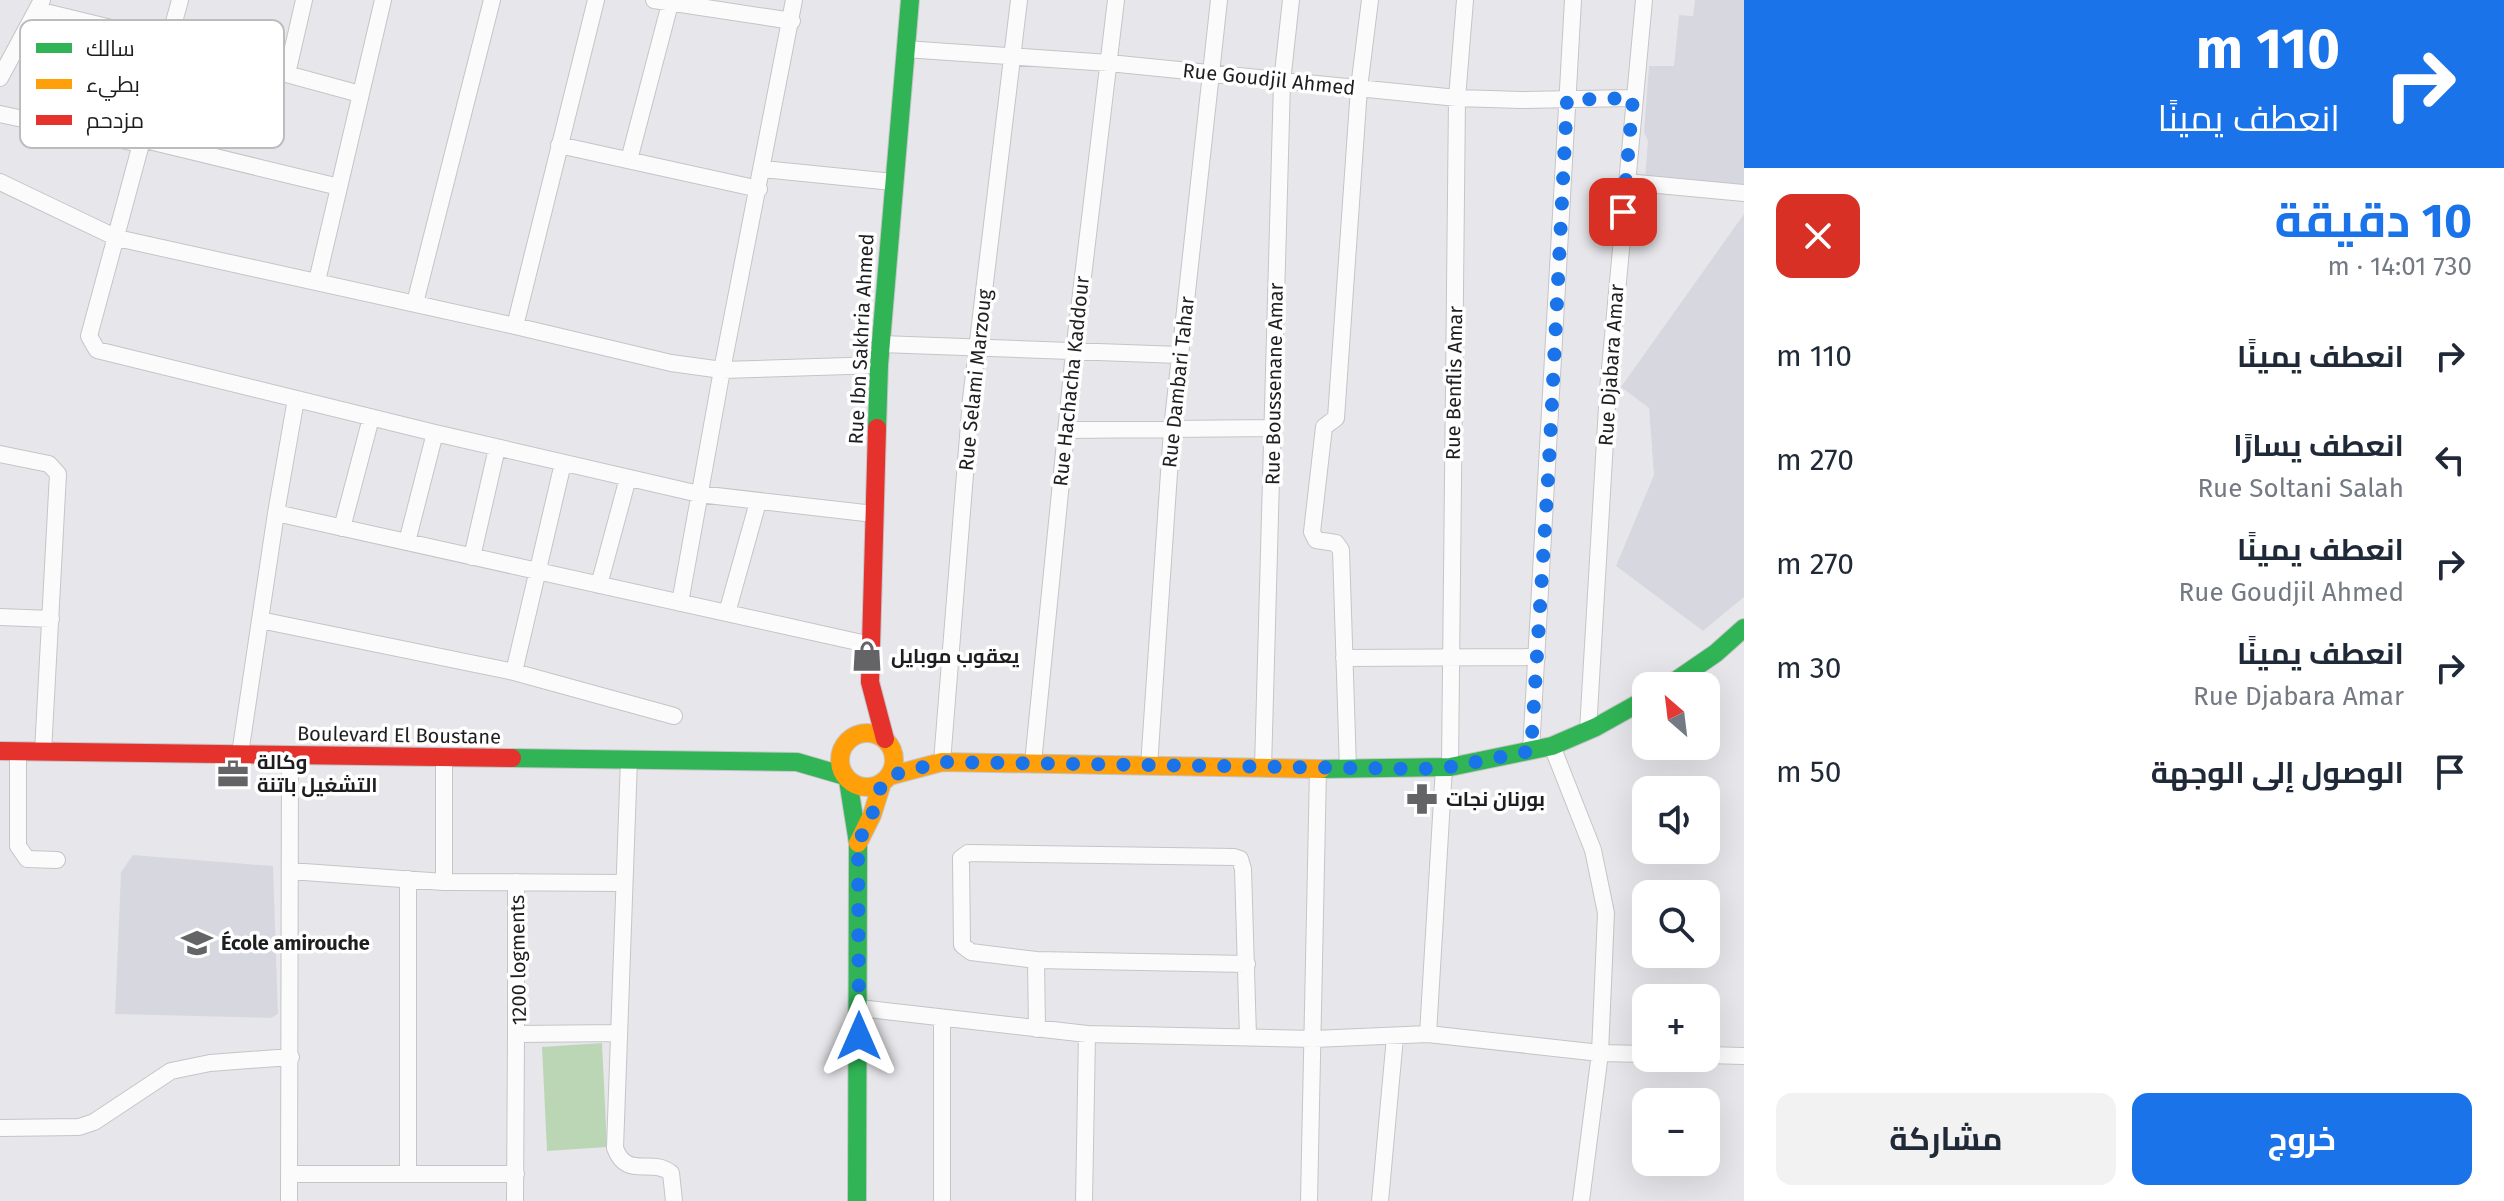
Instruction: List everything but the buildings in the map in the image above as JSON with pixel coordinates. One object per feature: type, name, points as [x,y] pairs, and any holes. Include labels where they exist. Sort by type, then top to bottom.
[{"type":"main road","name":"Rue Ibn Sakhria Ahmed","points":[[870,682],[879,365],[910,0]]},
{"type":"main road","points":[[1688,672],[1744,628]]},
{"type":"main road","points":[[857,1201],[858,843],[847,778],[839,763],[841,751],[849,739],[870,682]]},
{"type":"main road","points":[[858,843],[894,765],[870,682]]},
{"type":"main road","points":[[797,762],[847,778],[863,787],[940,762],[1318,769],[1447,767],[1552,746],[1632,706]]},
{"type":"main road","points":[[797,762],[871,732],[888,743],[940,762]]},
{"type":"main road","name":"Boulevard El Boustane","points":[[9,751],[797,762]]},
{"type":"street","points":[[175,20],[180,0]]},
{"type":"street","points":[[287,74],[304,0]]},
{"type":"street","points":[[317,281],[383,0]]},
{"type":"street","points":[[415,303],[492,0]]},
{"type":"street","points":[[515,326],[596,0]]},
{"type":"street","points":[[680,603],[794,0]]},
{"type":"street","name":"Rue Selami Marzoug","points":[[940,762],[966,453],[1019,0]]},
{"type":"street","name":"Rue Hachacha Kaddour","points":[[1033,763],[1074,352],[1116,0]]},
{"type":"street","name":"Rue Dambari Tahar","points":[[1149,766],[1172,429],[1219,0]]},
{"type":"street","name":"Rue Boussenane Amar","points":[[1263,768],[1282,82],[1291,0]]},
{"type":"street","points":[[1348,769],[1341,550],[1336,543],[1316,540],[1312,532],[1324,427],[1336,418],[1359,88],[1370,0]]},
{"type":"street","name":"Rue Benflis Amar","points":[[1428,1034],[1447,767],[1457,98],[1465,0]]},
{"type":"street","points":[[1531,751],[1573,0]]},
{"type":"street","name":"Rue Djabara Amar","points":[[1588,730],[1608,390],[1644,0]]},
{"type":"street","points":[[629,160],[665,1],[792,21]]},
{"type":"street","points":[[39,5],[92,20]]},
{"type":"street","points":[[0,78],[20,41]]},
{"type":"street","name":"Rue Goudjil Ahmed","points":[[905,49],[1109,63],[1457,98],[1633,98]]},
{"type":"street","points":[[284,73],[360,94]]},
{"type":"street","points":[[0,114],[20,118]]},
{"type":"street","points":[[559,145],[759,189]]},
{"type":"street","points":[[140,148],[89,336],[97,350],[699,494],[874,514]]},
{"type":"street","points":[[167,148],[339,187]]},
{"type":"street","points":[[763,169],[893,182]]},
{"type":"street","points":[[0,182],[117,238],[671,363],[722,370],[879,365]]},
{"type":"street","points":[[1626,182],[1744,193]]},
{"type":"street","points":[[881,344],[1180,355]]},
{"type":"street","points":[[240,754],[296,399]]},
{"type":"street","points":[[342,528],[371,418]]},
{"type":"street","points":[[1066,430],[1272,428]]},
{"type":"street","points":[[407,542],[435,433]]},
{"type":"street","points":[[472,557],[497,448]]},
{"type":"street","points":[[0,454],[49,464],[58,474],[43,752]]},
{"type":"street","points":[[514,672],[563,463]]},
{"type":"street","points":[[599,585],[628,478]]},
{"type":"street","points":[[727,613],[758,502]]},
{"type":"street","points":[[276,513],[871,645]]},
{"type":"street","points":[[0,617],[51,619]]},
{"type":"street","points":[[260,620],[514,672],[674,716]]},
{"type":"street","points":[[1344,658],[1537,657]]},
{"type":"street","points":[[1552,746],[1593,850],[1606,913],[1600,1053],[1581,1201]]},
{"type":"street","points":[[9,751],[18,846],[27,859],[57,860]]},
{"type":"street","points":[[289,1201],[290,755]]},
{"type":"street","points":[[444,757],[444,882]]},
{"type":"street","points":[[629,759],[615,1148],[622,1163],[631,1167],[662,1167],[671,1173],[674,1201]]},
{"type":"street","points":[[1309,1201],[1318,769]]},
{"type":"street","points":[[1247,964],[1036,960],[971,952],[961,942],[961,858],[975,852],[1237,858],[1243,869],[1247,964],[1248,1037]]},
{"type":"street","points":[[290,871],[444,882],[624,883]]},
{"type":"street","points":[[408,879],[408,1174]]},
{"type":"street","name":"1200 logments","points":[[516,882],[516,1034],[619,1033]]},
{"type":"street","points":[[1036,960],[1037,1029]]},
{"type":"street","points":[[859,1008],[1087,1034],[1314,1039],[1428,1034],[1632,1054]]},
{"type":"street","points":[[942,1019],[942,1201]]},
{"type":"street","points":[[515,1201],[516,1034]]},
{"type":"street","points":[[1084,1201],[1087,1034]]},
{"type":"street","points":[[1380,1201],[1395,1037]]},
{"type":"street","points":[[1720,1055],[1744,1056]]},
{"type":"street","points":[[0,1128],[79,1127],[94,1122],[171,1071],[210,1063],[291,1057]]},
{"type":"street","points":[[290,1174],[516,1174]]},
{"type":"shaded area","points":[[1695,0],[1744,0],[1744,188],[1645,179],[1648,141],[1644,132],[1649,66],[1674,66],[1679,15],[1693,16]]},
{"type":"shaded area","points":[[1744,214],[1744,597],[1703,631],[1616,566],[1654,475],[1649,408],[1621,387]]},
{"type":"shaded area","name":"École amirouche","points":[[133,855],[273,866],[278,1014],[271,1018],[115,1014],[121,872]]},
{"type":"green space","points":[[602,1043],[607,1147],[547,1151],[542,1047]]},
{"type":"traffic: fast","points":[[877,428],[879,365],[910,0]]},
{"type":"traffic: fast","points":[[1688,672],[1744,628]]},
{"type":"traffic: fast","points":[[1321,769],[1450,767],[1552,746],[1632,707]]},
{"type":"traffic: fast","points":[[512,758],[797,762],[845,776]]},
{"type":"traffic: fast","points":[[848,780],[858,843],[857,1201]]},
{"type":"traffic: slow","points":[[867,733],[886,741],[894,760],[886,779],[867,787],[848,779],[840,760],[848,741],[867,733]]},
{"type":"traffic: slow","points":[[889,776],[942,762],[1321,769]]},
{"type":"traffic: slow","points":[[858,843],[872,815],[882,783]]},
{"type":"traffic: jam","points":[[877,428],[870,682],[885,739]]},
{"type":"traffic: jam","points":[[0,751],[512,758]]},
{"type":"place","name":"يعقوب موبايل","points":[[867,656]]},
{"type":"place","name":"وكالة التشغيل باتنة","points":[[233,774]]},
{"type":"place","name":"بورنان نجات","points":[[1422,799]]},
{"type":"place","name":"École amirouche","points":[[197,943]]},
{"type":"route","points":[[859,1036],[858,843],[872,815],[882,783],[889,776],[937,762],[1421,769],[1450,767],[1531,751],[1567,100],[1633,98],[1623,212]]}]
